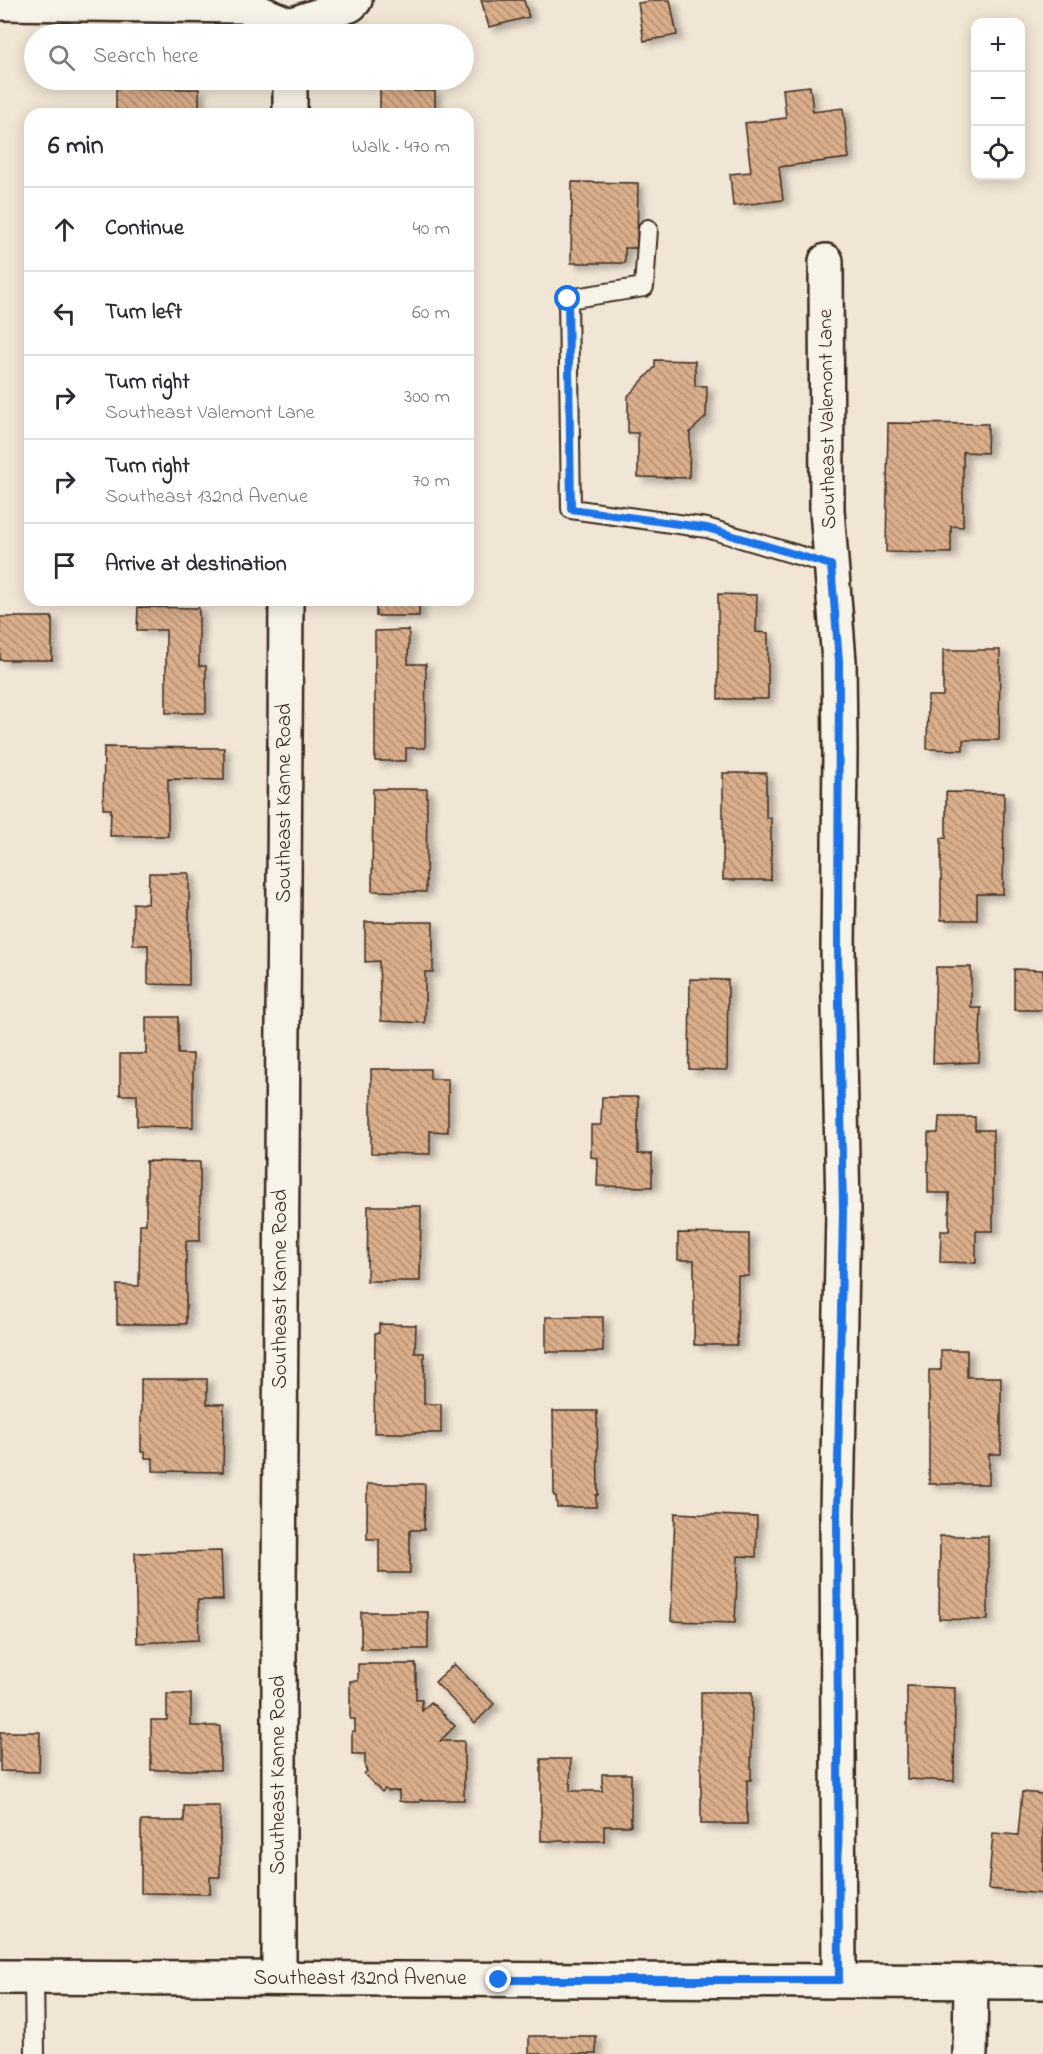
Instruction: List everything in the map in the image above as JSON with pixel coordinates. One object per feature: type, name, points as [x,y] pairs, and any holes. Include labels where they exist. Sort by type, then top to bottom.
[{"type":"street","points":[[304,24],[355,0]]},
{"type":"street","points":[[0,3],[244,6],[278,24]]},
{"type":"street","points":[[290,90],[290,108]]},
{"type":"street","name":"Southeast Valemont Lane","points":[[826,261],[827,510],[839,661],[838,951],[843,1211],[837,1513],[839,1980]]},
{"type":"street","name":"Southeast Kanne Road","points":[[279,1978],[279,1588],[286,606]]},
{"type":"street","name":"Southeast 132nd Avenue","points":[[0,1977],[1043,1982]]},
{"type":"street","points":[[970,2054],[971,1981]]},
{"type":"lane","points":[[648,229],[644,287],[568,299],[571,509],[707,528],[831,565]]},
{"type":"lane","points":[[34,1977],[35,2054]]},
{"type":"building","points":[[481,0],[524,0],[529,17],[489,27]]},
{"type":"building","points":[[670,0],[677,35],[644,41],[638,3]]},
{"type":"building","points":[[810,86],[813,112],[843,108],[849,158],[779,167],[783,200],[733,206],[730,174],[751,172],[745,123],[786,118],[783,89]]},
{"type":"building","points":[[116,90],[199,90],[199,108],[116,108]]},
{"type":"building","points":[[380,90],[435,91],[435,108],[380,108]]},
{"type":"building","points":[[572,182],[638,183],[637,248],[625,248],[625,263],[571,263]]},
{"type":"building","points":[[655,360],[695,361],[695,386],[707,386],[706,417],[690,432],[689,478],[638,477],[638,433],[628,433],[628,396],[655,367]]},
{"type":"building","points":[[888,423],[988,424],[987,453],[963,452],[963,527],[951,526],[951,553],[886,552]]},
{"type":"building","points":[[718,594],[757,595],[756,632],[768,633],[768,699],[718,699]]},
{"type":"building","points":[[376,606],[419,606],[419,616],[376,616]]},
{"type":"building","points":[[138,607],[199,608],[199,666],[206,666],[206,713],[166,713],[166,630],[137,630]]},
{"type":"building","points":[[0,617],[52,617],[52,660],[0,660]]},
{"type":"building","points":[[409,630],[408,664],[426,664],[425,748],[406,748],[406,761],[375,761],[375,631]]},
{"type":"building","points":[[943,650],[1000,650],[999,740],[963,740],[963,750],[927,749],[928,696],[943,696]]},
{"type":"building","points":[[104,747],[224,748],[224,780],[168,779],[168,836],[110,836],[111,809],[103,809]]},
{"type":"building","points":[[723,773],[766,773],[766,818],[771,818],[771,880],[723,880]]},
{"type":"building","points":[[373,789],[427,789],[426,892],[372,891]]},
{"type":"building","points":[[946,792],[1004,793],[1003,894],[977,894],[977,920],[941,920],[941,838],[946,838]]},
{"type":"building","points":[[149,873],[189,873],[189,985],[148,984],[148,945],[133,945],[133,903],[148,904]]},
{"type":"building","points":[[365,922],[433,922],[433,972],[425,972],[425,1023],[381,1021],[379,961],[365,962]]},
{"type":"building","points":[[936,967],[971,967],[971,1008],[981,1008],[979,1062],[933,1064]]},
{"type":"building","points":[[1014,969],[1043,970],[1043,1010],[1014,1010]]},
{"type":"building","points":[[690,979],[728,980],[727,1070],[689,1069]]},
{"type":"building","points":[[146,1017],[178,1017],[178,1054],[193,1054],[193,1127],[137,1126],[137,1095],[120,1095],[120,1054],[146,1054]]},
{"type":"building","points":[[371,1069],[430,1069],[430,1079],[448,1079],[448,1132],[430,1131],[430,1154],[371,1153]]},
{"type":"building","points":[[602,1097],[638,1097],[638,1154],[652,1154],[652,1187],[597,1186],[598,1158],[591,1157],[591,1125],[601,1125]]},
{"type":"building","points":[[939,1117],[975,1117],[975,1130],[993,1130],[993,1231],[976,1231],[976,1263],[940,1262],[941,1231],[949,1231],[949,1193],[928,1193],[928,1133],[938,1133]]},
{"type":"building","points":[[146,1161],[200,1162],[200,1241],[186,1241],[186,1324],[117,1324],[117,1285],[139,1286],[140,1224],[146,1224]]},
{"type":"building","points":[[368,1206],[421,1206],[420,1281],[367,1281]]},
{"type":"building","points":[[678,1233],[749,1234],[749,1276],[738,1276],[737,1345],[694,1345],[694,1260],[678,1260]]},
{"type":"building","points":[[546,1317],[603,1317],[603,1352],[546,1352]]},
{"type":"building","points":[[379,1324],[416,1325],[415,1353],[424,1353],[424,1404],[441,1404],[441,1433],[374,1433],[375,1333],[379,1333]]},
{"type":"building","points":[[941,1350],[967,1350],[967,1377],[1001,1377],[1001,1454],[989,1454],[989,1484],[929,1484],[929,1370],[941,1370]]},
{"type":"building","points":[[141,1379],[207,1379],[207,1404],[224,1404],[223,1472],[153,1471],[153,1458],[145,1458],[145,1452],[141,1452]]},
{"type":"building","points":[[553,1411],[597,1411],[598,1495],[596,1495],[596,1507],[557,1507],[556,1496],[554,1496]]},
{"type":"building","points":[[367,1484],[425,1484],[424,1530],[410,1530],[410,1573],[379,1573],[379,1539],[367,1539]]},
{"type":"building","points":[[675,1513],[757,1517],[756,1557],[738,1556],[735,1623],[671,1621]]},
{"type":"building","points":[[940,1536],[988,1536],[988,1620],[939,1619]]},
{"type":"building","points":[[221,1551],[223,1600],[198,1600],[199,1640],[137,1643],[135,1553]]},
{"type":"building","points":[[361,1612],[428,1612],[428,1649],[361,1649]]},
{"type":"building","points":[[358,1664],[416,1664],[416,1700],[422,1700],[422,1711],[431,1702],[455,1726],[440,1741],[464,1741],[464,1800],[399,1801],[399,1791],[385,1789],[382,1792],[364,1774],[367,1771],[365,1754],[352,1754],[352,1731],[355,1731],[355,1719],[350,1719],[350,1681],[358,1681]]},
{"type":"building","points":[[454,1664],[494,1704],[475,1723],[435,1682]]},
{"type":"building","points":[[907,1686],[955,1688],[954,1781],[907,1779]]},
{"type":"building","points":[[701,1692],[752,1692],[751,1780],[747,1780],[747,1824],[701,1824]]},
{"type":"building","points":[[167,1694],[191,1694],[191,1726],[220,1726],[220,1770],[151,1770],[151,1720],[167,1720]]},
{"type":"building","points":[[0,1732],[40,1732],[39,1772],[0,1771]]},
{"type":"building","points":[[541,1759],[571,1759],[570,1791],[602,1791],[602,1774],[631,1774],[631,1826],[604,1826],[604,1841],[541,1841]]},
{"type":"building","points":[[1022,1792],[1043,1794],[1043,1894],[988,1889],[993,1833],[1018,1835]]},
{"type":"building","points":[[184,1806],[220,1806],[220,1877],[210,1877],[210,1894],[141,1893],[141,1821],[184,1821]]},
{"type":"building","points":[[529,2036],[596,2036],[596,2054],[529,2054]]},
{"type":"route","points":[[499,1980],[839,1980],[837,1513],[843,1211],[838,951],[839,661],[831,565],[707,528],[571,509],[568,299]]}]
